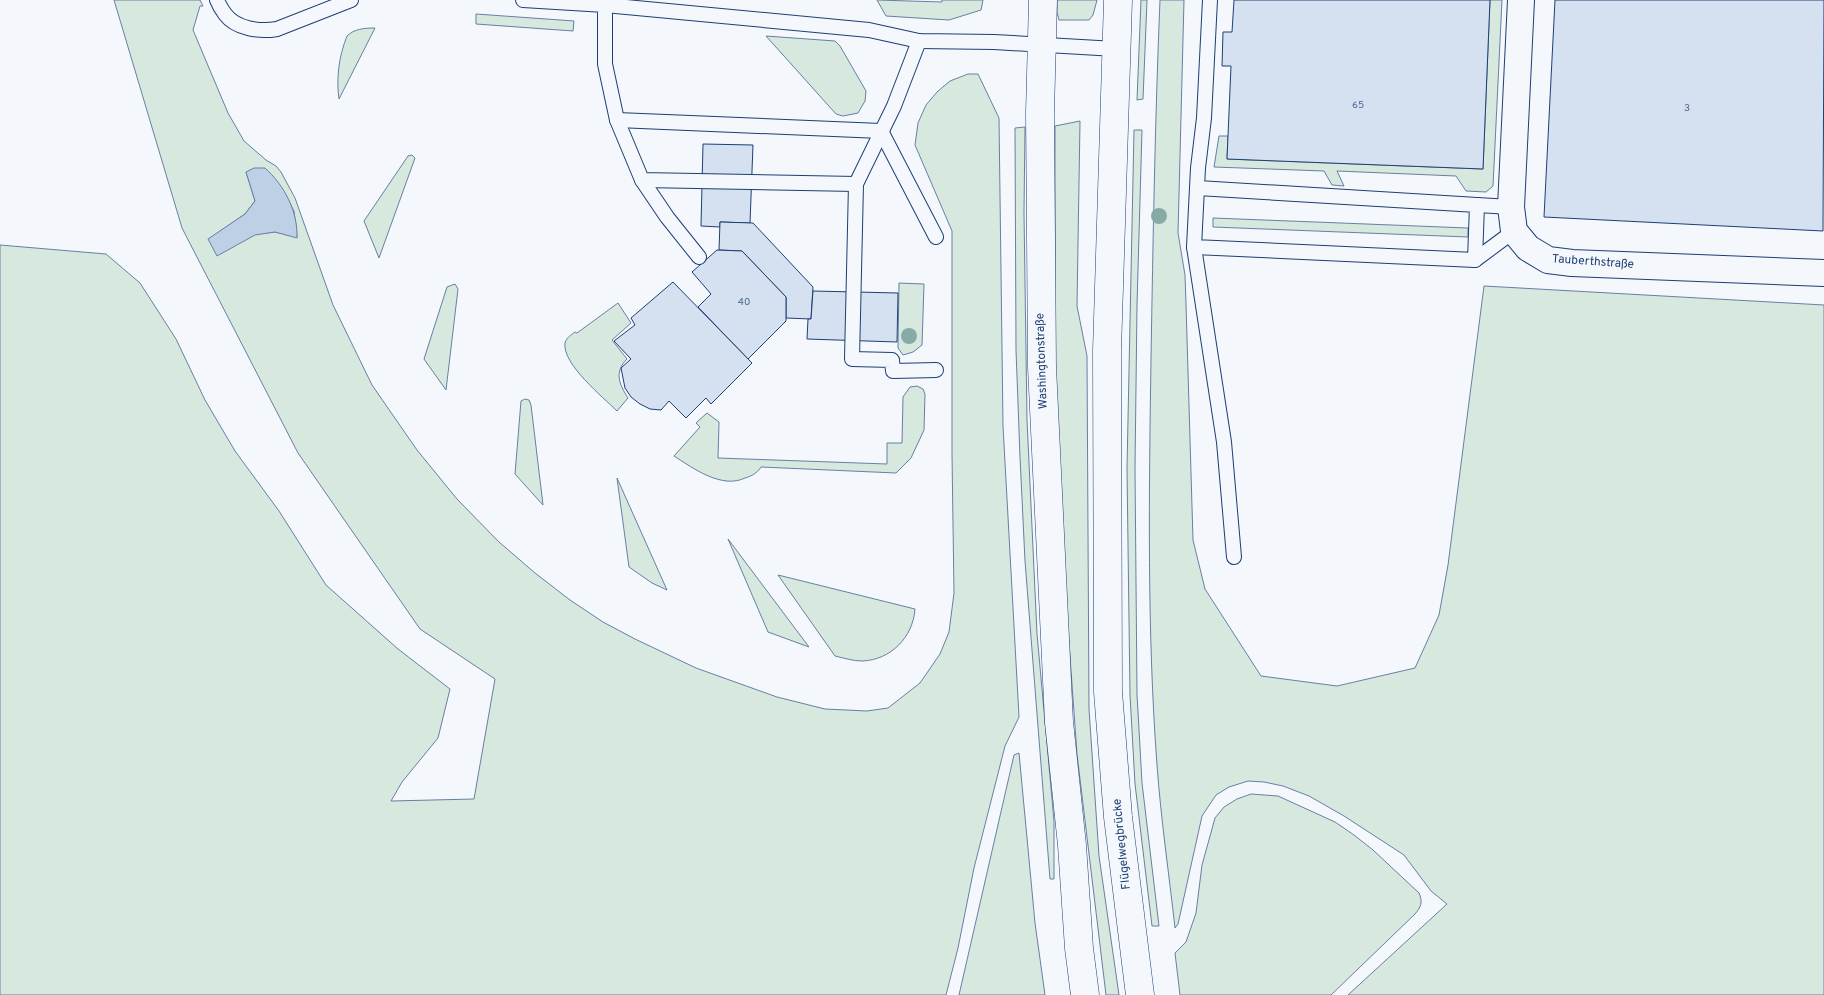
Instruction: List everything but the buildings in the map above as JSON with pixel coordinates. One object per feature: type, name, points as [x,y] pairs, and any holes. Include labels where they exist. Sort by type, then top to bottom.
[{"type":"main road","name":"Washingtonstraße","points":[[1043,0],[1040,113],[1042,367],[1059,722],[1072,845],[1079,948],[1085,995]]},
{"type":"main road","points":[[1116,49],[1118,0]]},
{"type":"main road","name":"Flügelwegbrücke","points":[[1116,49],[1107,351],[1108,692],[1118,816],[1140,995]]},
{"type":"street","points":[[1512,219],[1521,0]]},
{"type":"street","name":"Tauberthstraße","points":[[1512,219],[1528,248],[1548,260],[1572,263],[1824,273]]},
{"type":"lane","points":[[217,0],[226,16],[242,27],[265,31],[277,29],[351,0]]},
{"type":"lane","points":[[522,0],[612,4],[869,30],[919,41],[1042,44],[1116,49]]},
{"type":"lane","points":[[1210,0],[1204,118],[1198,168],[1194,247],[1224,442],[1234,557]]},
{"type":"lane","points":[[612,4],[605,64],[617,120],[642,180],[667,217],[699,257]]},
{"type":"lane","points":[[919,41],[894,106],[856,184],[852,359],[892,360],[893,371],[936,370]]},
{"type":"lane","points":[[617,120],[882,131]]},
{"type":"lane","points":[[882,131],[936,237]]},
{"type":"lane","points":[[642,180],[856,184]]},
{"type":"lane","points":[[1198,188],[1477,206],[1512,219],[1475,260]]},
{"type":"lane","points":[[1475,260],[1477,206]]},
{"type":"lane","points":[[1194,247],[1475,260]]},
{"type":"shaded area","points":[[114,0],[200,0],[203,6],[200,6],[193,30],[228,113],[244,141],[281,172],[295,198],[333,305],[372,385],[417,450],[457,499],[499,542],[570,600],[603,622],[696,668],[777,697],[825,709],[867,711],[888,708],[920,683],[940,654],[949,632],[954,593],[952,231],[915,145],[918,123],[926,105],[950,81],[968,74],[978,74],[999,118],[1003,426],[1019,717],[1005,746],[974,868],[958,948],[946,995],[0,995],[0,245],[106,254],[140,283],[176,339],[205,400],[235,451],[279,511],[326,585],[398,649],[450,689],[438,738],[402,782],[391,801],[474,799],[495,679],[420,629],[298,453],[182,228]],"holes":[[[246,172],[287,198],[294,211],[297,237],[275,232],[209,239],[245,214],[255,201]]]},
{"type":"shaded area","points":[[877,0],[942,2],[942,0],[983,0],[981,10],[949,20],[886,16]]},
{"type":"shaded area","points":[[1057,0],[1097,0],[1093,15],[1089,20],[1059,20]]},
{"type":"shaded area","points":[[1141,0],[1147,0],[1143,99],[1137,100]]},
{"type":"shaded area","points":[[1160,0],[1184,0],[1178,233],[1185,275],[1193,540],[1205,589],[1261,676],[1337,686],[1415,668],[1439,615],[1448,565],[1484,286],[1824,305],[1824,995],[1348,995],[1447,904],[1431,891],[1404,855],[1309,796],[1283,786],[1264,782],[1248,781],[1229,787],[1216,795],[1202,816],[1178,924],[1175,928],[1157,765],[1150,613],[1151,359],[1155,135]]},
{"type":"shaded area","points":[[1490,0],[1502,0],[1493,186],[1486,192],[1466,191],[1456,176],[1337,171],[1344,186],[1332,185],[1324,171],[1214,167],[1219,136],[1228,136],[1227,159],[1483,169]]},
{"type":"shaded area","points":[[476,14],[574,21],[573,31],[476,24]]},
{"type":"shaded area","points":[[375,28],[339,99],[339,67],[347,36],[359,29]]},
{"type":"shaded area","points":[[766,36],[835,41],[840,46],[866,91],[865,101],[858,113],[843,116],[836,114]]},
{"type":"shaded area","points":[[1080,121],[1077,306],[1087,356],[1089,709],[1099,856],[1119,995],[1106,995],[1077,754],[1064,573],[1055,391],[1055,126]]},
{"type":"shaded area","points":[[1025,127],[1024,212],[1027,420],[1037,634],[1054,821],[1054,879],[1050,879],[1025,561],[1020,457],[1016,350],[1015,128]]},
{"type":"shaded area","points":[[1134,130],[1142,130],[1135,468],[1137,694],[1142,783],[1159,926],[1152,926],[1135,784],[1130,695],[1127,468]]},
{"type":"shaded area","points":[[412,155],[415,158],[379,258],[364,221],[408,156]]},
{"type":"shaded area","points":[[1213,218],[1468,228],[1468,237],[1213,227]]},
{"type":"shaded area","points":[[899,283],[924,284],[922,345],[913,352],[903,355],[898,348]]},
{"type":"shaded area","points":[[455,284],[458,289],[446,390],[424,359],[447,287]]},
{"type":"shaded area","points":[[618,303],[631,323],[612,340],[627,359],[620,369],[619,378],[628,398],[617,411],[576,370],[570,361],[565,343],[572,334],[577,333]]},
{"type":"shaded area","points":[[917,386],[923,389],[925,394],[924,430],[911,458],[896,473],[761,467],[750,476],[736,481],[727,481],[708,476],[674,456],[700,427],[696,423],[707,413],[719,422],[718,458],[887,464],[887,443],[902,443],[903,397],[910,387]]},
{"type":"shaded area","points":[[529,400],[531,405],[543,505],[515,474],[521,401]]},
{"type":"shaded area","points":[[617,478],[667,590],[652,583],[629,567]]},
{"type":"shaded area","points":[[728,539],[809,647],[768,632]]},
{"type":"shaded area","points":[[778,575],[915,609],[910,629],[899,645],[873,660],[852,660],[835,656]]},
{"type":"shaded area","points":[[1019,753],[1035,923],[1045,995],[959,995],[1014,755]]},
{"type":"shaded area","points":[[1251,794],[1278,796],[1335,822],[1373,850],[1419,893],[1421,904],[1415,914],[1331,995],[1180,995],[1175,953],[1186,942],[1196,913],[1202,865],[1215,818],[1224,807],[1237,799]]},
{"type":"water","points":[[254,168],[265,168],[284,190],[295,218],[297,238],[275,232],[255,235],[217,256],[208,239],[245,214],[255,201],[246,172]]}]
